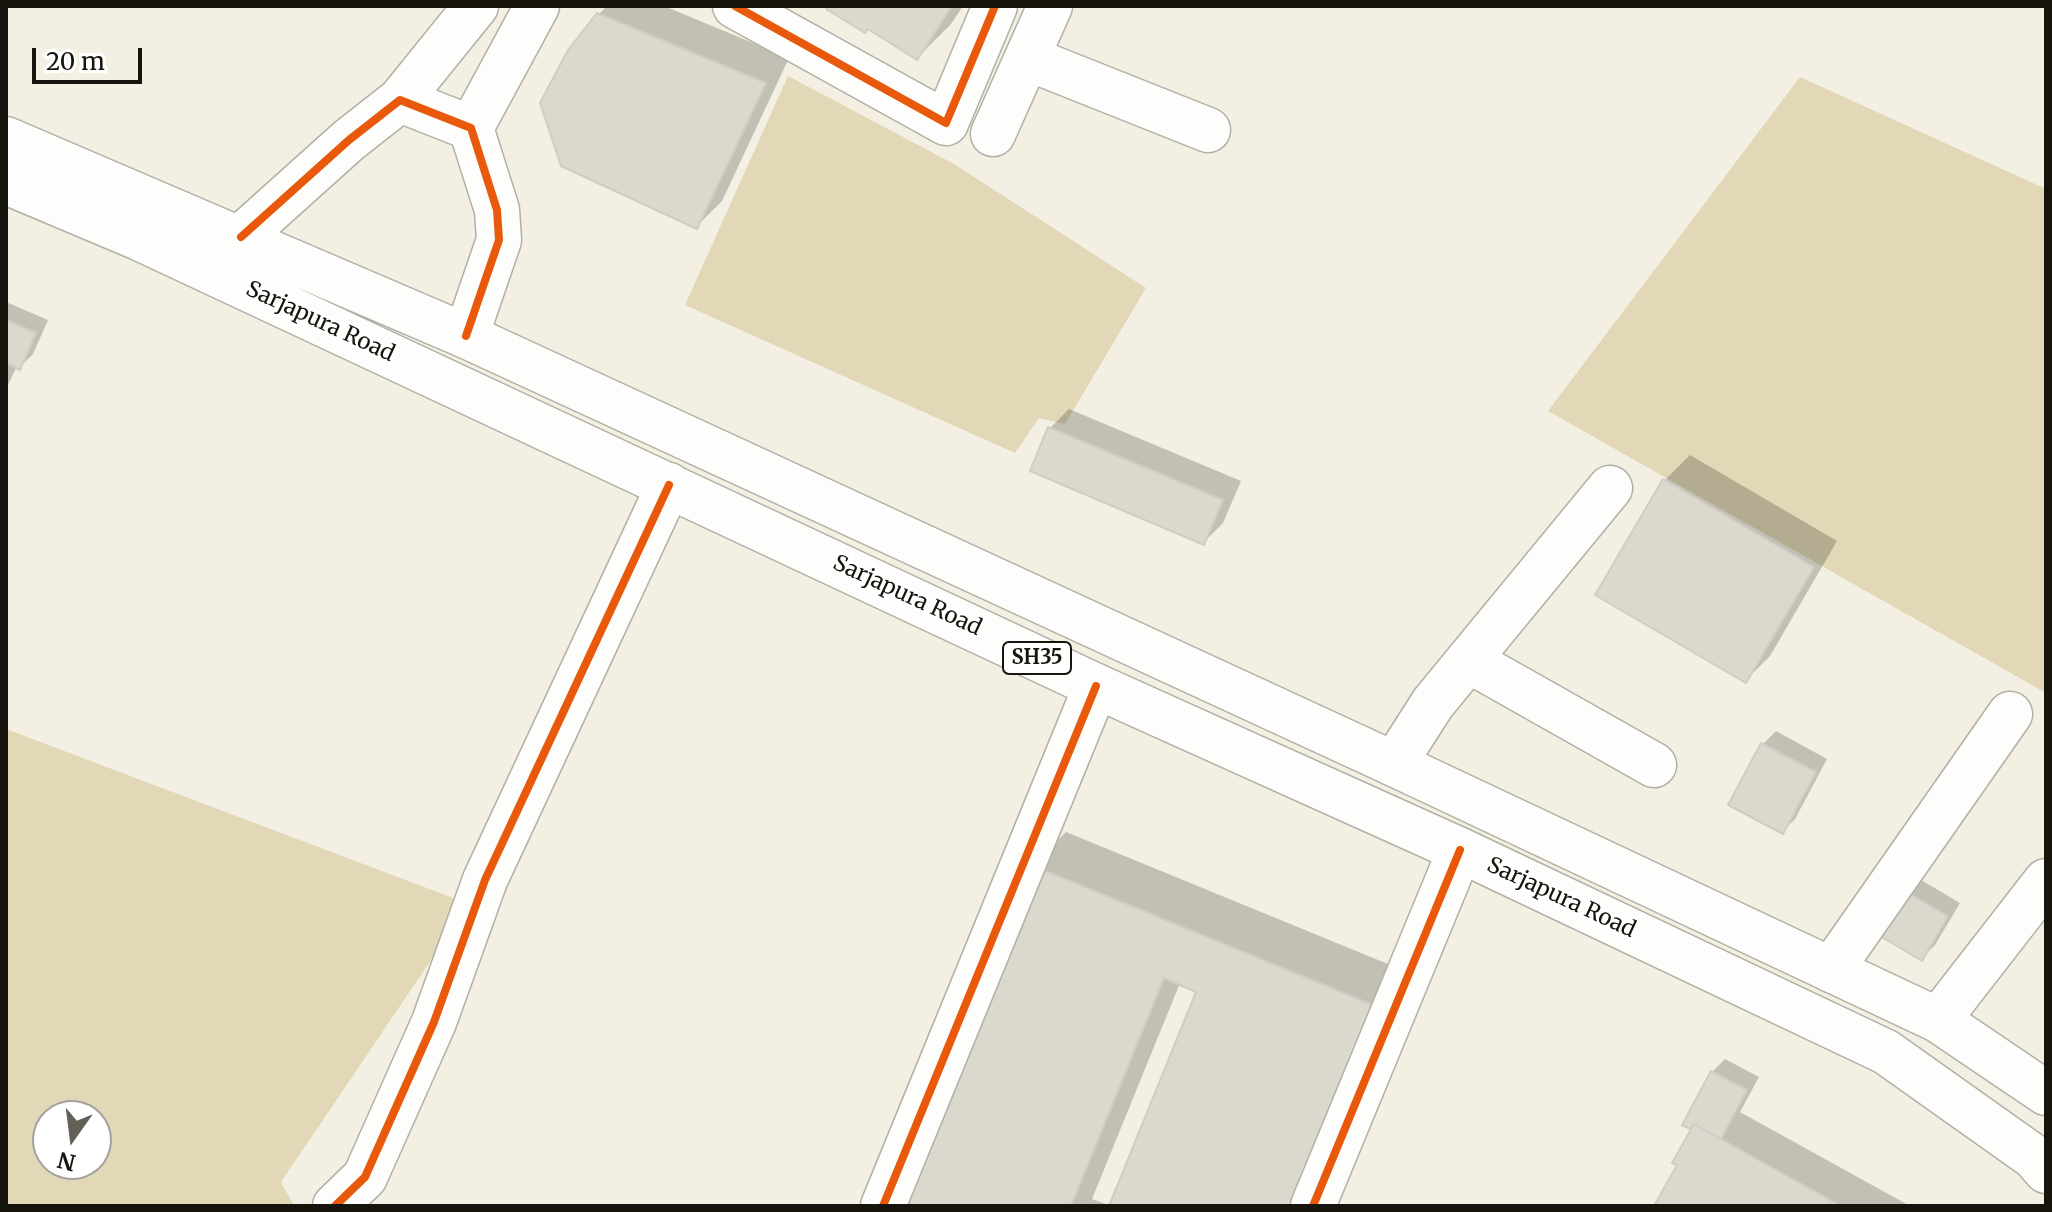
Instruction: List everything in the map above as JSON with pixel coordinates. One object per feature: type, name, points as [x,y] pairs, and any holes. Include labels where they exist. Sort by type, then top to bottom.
[{"type":"main road","points":[[241,237],[349,140],[400,100],[476,6]]},
{"type":"main road","points":[[466,336],[499,240],[497,210],[471,128],[537,6]]},
{"type":"main road","points":[[735,6],[946,123],[995,6]]},
{"type":"main road","points":[[993,134],[1050,6]]},
{"type":"main road","points":[[1027,58],[1208,130]]},
{"type":"main road","points":[[400,100],[471,128]]},
{"type":"main road","name":"Sarjapura Road","points":[[6,139],[147,219],[669,485],[1096,686],[1460,850],[1886,1052],[2034,1157],[2046,1171]]},
{"type":"main road","name":"Sarjapura Road","points":[[6,182],[147,219],[241,237],[466,336],[1394,764],[1938,1020],[2046,1093]]},
{"type":"main road","points":[[335,1206],[365,1177],[434,1022],[485,880],[669,485]]},
{"type":"main road","points":[[1394,764],[1433,703],[1610,488]]},
{"type":"main road","points":[[1468,660],[1654,765]]},
{"type":"main road","points":[[883,1206],[1096,686]]},
{"type":"main road","points":[[1831,970],[2010,714]]},
{"type":"main road","points":[[1313,1206],[1460,850]]},
{"type":"main road","points":[[1938,1020],[2046,881]]},
{"type":"shaded area","points":[[788,76],[954,164],[1146,288],[1065,424],[1039,418],[1015,453],[685,305]]},
{"type":"shaded area","points":[[1800,77],[2046,189],[2046,693],[1548,411]]},
{"type":"shaded area","points":[[6,729],[469,904],[281,1182],[294,1206],[6,1206]]},
{"type":"building","points":[[828,6],[952,6],[917,60],[868,29],[865,33],[826,9]]},
{"type":"building","points":[[597,13],[766,83],[697,229],[561,166],[540,103],[568,50]]},
{"type":"building","points":[[6,320],[36,333],[20,370],[6,363]]},
{"type":"building","points":[[1048,427],[1223,500],[1204,545],[1030,471]]},
{"type":"building","points":[[1663,479],[1814,567],[1746,683],[1595,595]]},
{"type":"building","points":[[1761,743],[1816,772],[1783,834],[1728,805]]},
{"type":"building","points":[[1031,865],[1373,1005],[1291,1206],[1109,1206],[1196,992],[1164,978],[1071,1206],[896,1206]]},
{"type":"building","points":[[1901,889],[1948,916],[1922,961],[1875,933]]},
{"type":"building","points":[[1711,1071],[1747,1090],[1721,1139],[1694,1124],[1690,1129],[1682,1125]]},
{"type":"building","points":[[1694,1124],[1841,1206],[1654,1206],[1677,1165],[1672,1163]]},
{"type":"cycle path","points":[[735,6],[946,123],[995,6]]},
{"type":"cycle path","points":[[241,237],[349,140],[400,100],[471,128],[497,210],[499,240],[466,336]]},
{"type":"cycle path","points":[[335,1206],[365,1177],[434,1022],[485,880],[669,485]]},
{"type":"cycle path","points":[[883,1206],[1096,686]]},
{"type":"cycle path","points":[[1313,1206],[1460,850]]}]
